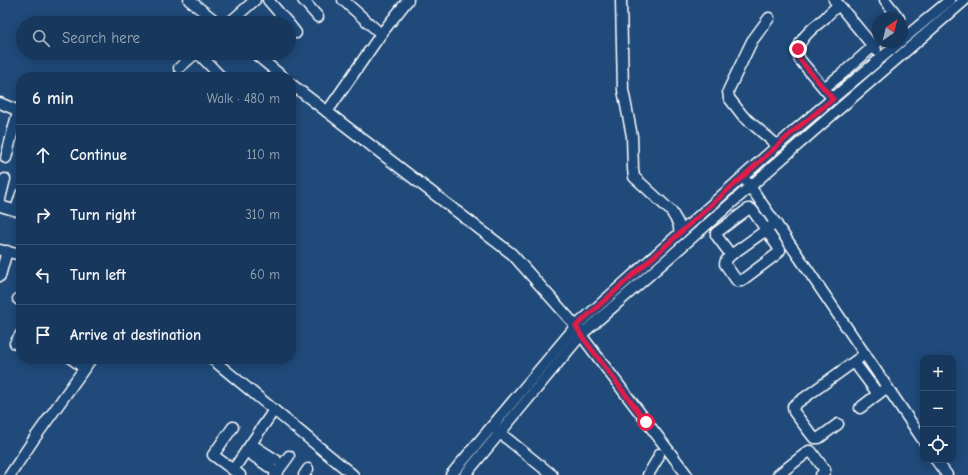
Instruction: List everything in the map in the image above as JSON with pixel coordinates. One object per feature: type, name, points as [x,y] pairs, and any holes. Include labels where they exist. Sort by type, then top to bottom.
[{"type":"street","points":[[188,0],[209,16]]},
{"type":"street","points":[[237,16],[254,0]]},
{"type":"street","points":[[268,0],[281,16]]},
{"type":"street","points":[[303,0],[318,16]]},
{"type":"street","points":[[343,0],[381,34]]},
{"type":"street","points":[[327,112],[381,34],[408,0]]},
{"type":"street","points":[[621,0],[623,90],[632,136],[634,177],[671,211],[678,223],[680,233]]},
{"type":"street","points":[[885,0],[894,12]]},
{"type":"street","points":[[908,35],[950,0]]},
{"type":"street","points":[[578,330],[750,186],[965,0]]},
{"type":"street","points":[[833,99],[797,55],[804,36],[837,3],[872,40]]},
{"type":"street","points":[[768,18],[752,42],[728,91],[729,98],[743,116],[778,146]]},
{"type":"street","points":[[824,88],[872,48]]},
{"type":"street","points":[[878,48],[882,57]]},
{"type":"street","points":[[451,475],[495,429],[578,330],[680,233],[778,146],[893,48]]},
{"type":"street","points":[[179,68],[188,60]]},
{"type":"street","points":[[203,60],[216,72]]},
{"type":"street","points":[[262,60],[276,72]]},
{"type":"street","points":[[296,88],[512,254],[578,330],[687,475]]},
{"type":"street","points":[[0,103],[16,111]]},
{"type":"street","points":[[6,158],[16,123]]},
{"type":"street","points":[[743,177],[776,223],[920,436]]},
{"type":"street","points":[[0,199],[5,179]]},
{"type":"street","points":[[0,206],[16,210]]},
{"type":"street","points":[[731,255],[716,233],[748,209],[751,209],[766,230],[779,248],[779,252],[741,281],[737,281],[725,264],[726,259],[731,255],[766,230],[776,223]]},
{"type":"street","points":[[0,276],[4,251],[16,254]]},
{"type":"street","points":[[838,424],[819,438],[814,438],[794,412],[793,406],[865,354]]},
{"type":"street","points":[[854,362],[878,394]]},
{"type":"street","points":[[79,364],[84,368]]},
{"type":"street","points":[[10,475],[87,364]]},
{"type":"street","points":[[218,364],[353,475]]},
{"type":"street","points":[[860,408],[887,387]]},
{"type":"street","points":[[232,427],[213,456],[236,472],[248,447],[274,410]]},
{"type":"street","points":[[465,475],[495,429]]},
{"type":"street","points":[[495,429],[552,475]]},
{"type":"street","points":[[248,447],[274,468],[289,456]]},
{"type":"street","points":[[778,475],[809,451],[825,470],[821,475]]},
{"type":"street","points":[[648,475],[659,454]]},
{"type":"street","points":[[938,463],[947,475]]},
{"type":"route","points":[[646,422],[581,335],[576,326],[795,130],[833,99],[800,60],[797,55],[798,49]]}]
